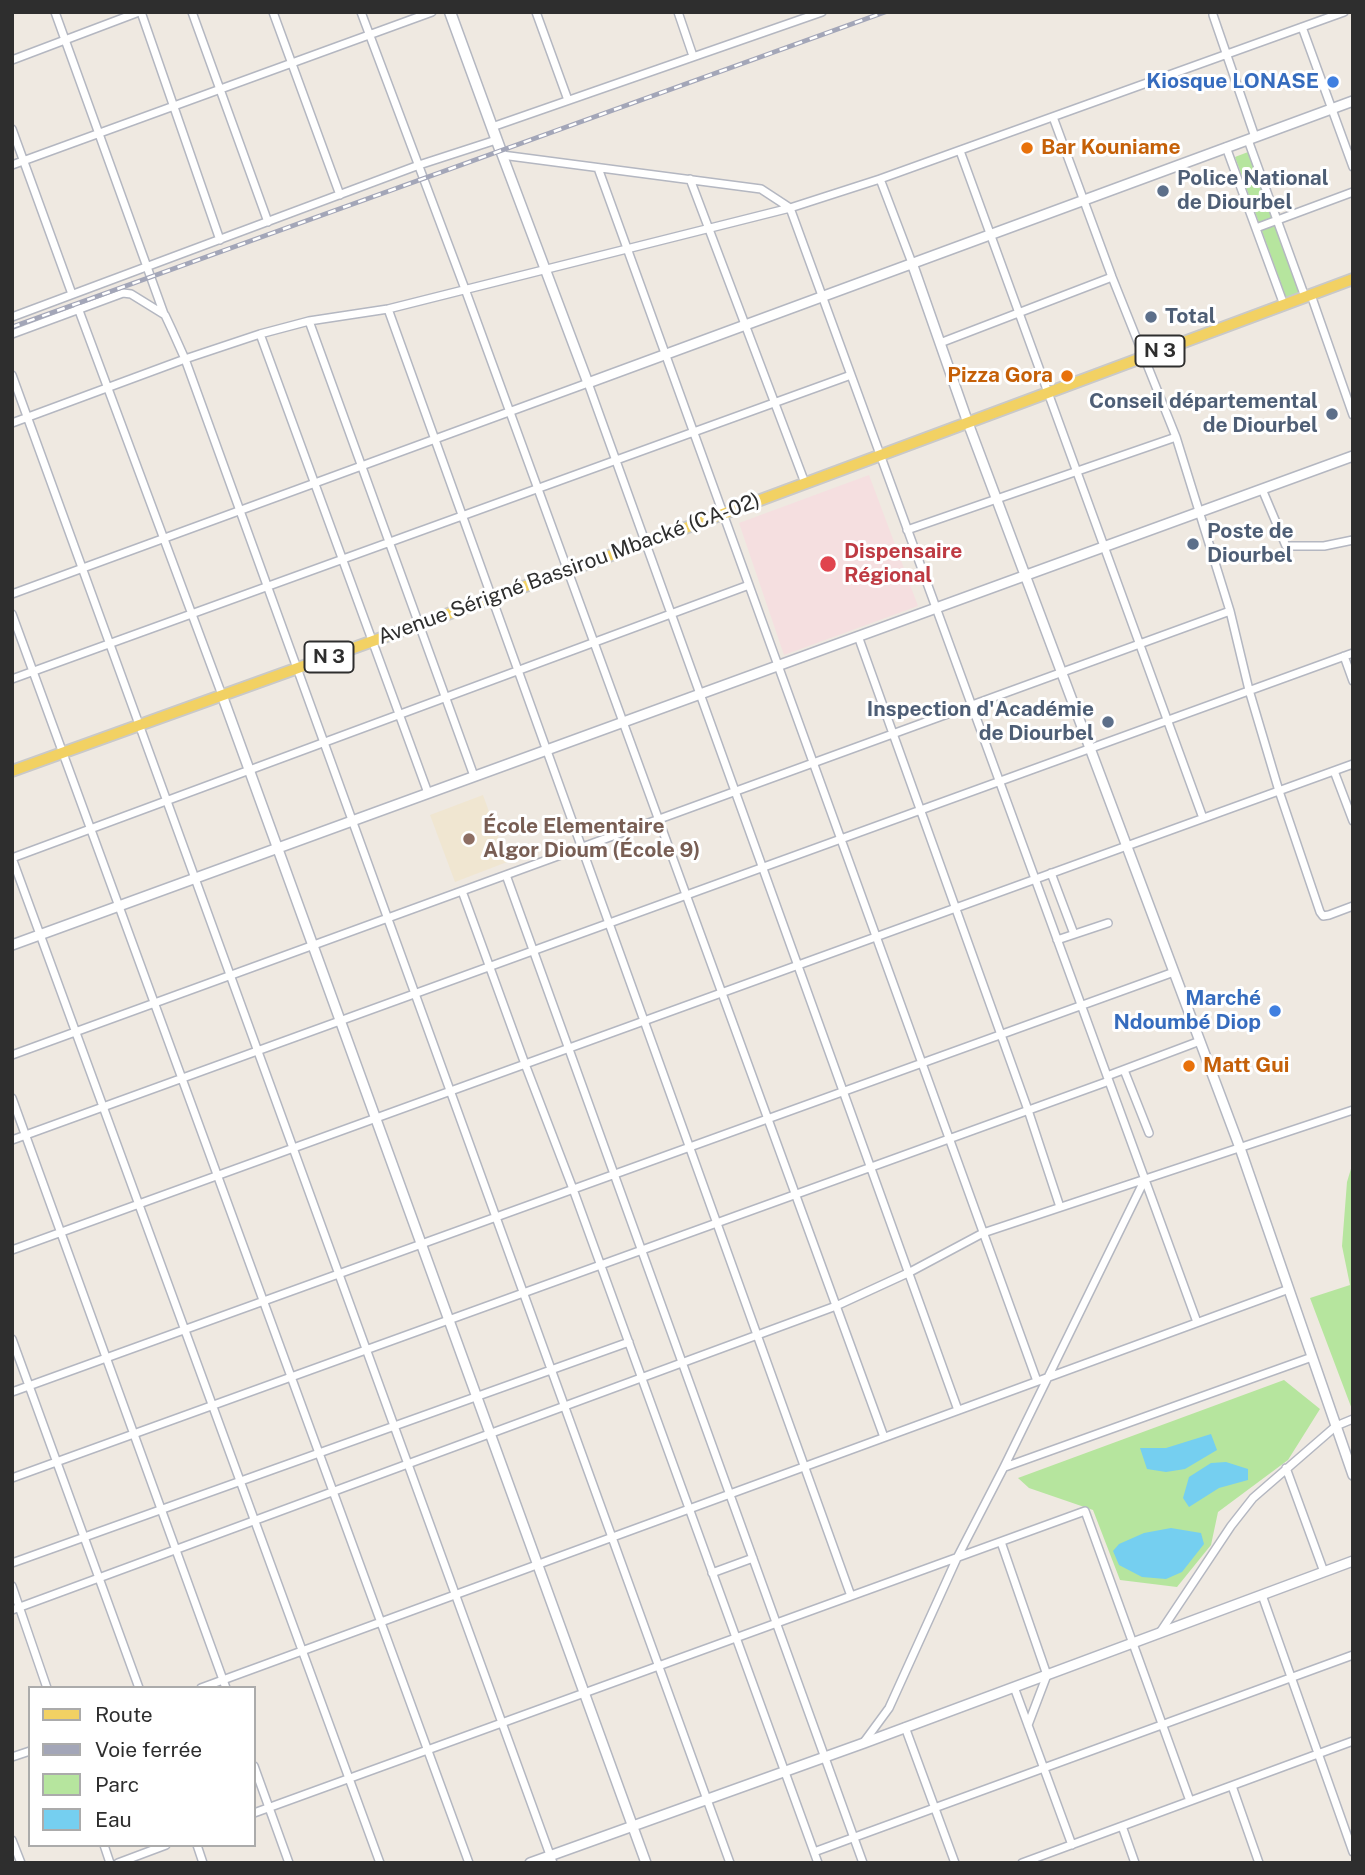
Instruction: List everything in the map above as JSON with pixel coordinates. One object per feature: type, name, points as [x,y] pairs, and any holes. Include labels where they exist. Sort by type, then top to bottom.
[{"type":"main road","points":[[450,12],[499,148]]},
{"type":"main road","name":"N 3","points":[[968,423],[1353,279]]},
{"type":"main road","name":"Avenue Sérigné Bassirou Mbacké (CA-02)","points":[[12,771],[645,543],[968,423]]},
{"type":"street","points":[[55,12],[147,267],[185,359],[730,1863]]},
{"type":"street","points":[[12,60],[140,12],[220,240]]},
{"type":"street","points":[[192,12],[268,222]]},
{"type":"street","points":[[273,12],[340,195]]},
{"type":"street","points":[[361,12],[510,411],[884,1437]]},
{"type":"street","points":[[12,165],[432,12]]},
{"type":"street","points":[[536,12],[568,100]]},
{"type":"street","points":[[678,12],[693,56]]},
{"type":"street","points":[[492,127],[822,12]]},
{"type":"street","points":[[12,424],[260,334],[309,321],[388,309],[790,208],[960,151],[1344,12]]},
{"type":"street","points":[[1213,15],[1278,220],[1353,415]]},
{"type":"street","points":[[1302,27],[1353,167]]},
{"type":"street","points":[[12,594],[1353,101]]},
{"type":"street","points":[[1053,117],[1175,437],[1230,611],[1249,690],[1279,790],[1320,912],[1323,916],[1353,906]]},
{"type":"street","points":[[12,128],[72,294]]},
{"type":"street","points":[[1226,147],[1284,305]]},
{"type":"street","points":[[499,148],[588,383],[958,1410]]},
{"type":"street","points":[[12,317],[419,165],[499,148],[598,167],[761,188],[790,208],[1197,1322]]},
{"type":"street","points":[[960,151],[1203,818]]},
{"type":"street","points":[[598,167],[1037,1381]]},
{"type":"street","points":[[690,179],[804,483]]},
{"type":"street","points":[[880,179],[996,499],[1240,1148],[1353,1475]]},
{"type":"street","points":[[1256,228],[1353,192]]},
{"type":"street","points":[[940,344],[1112,277]]},
{"type":"street","points":[[12,334],[123,293],[131,294],[165,315]]},
{"type":"street","points":[[78,309],[222,695],[646,1863]]},
{"type":"street","points":[[388,309],[850,1596]]},
{"type":"street","points":[[309,321],[474,776]]},
{"type":"street","points":[[260,334],[428,793]]},
{"type":"street","points":[[12,374],[552,1859]]},
{"type":"street","points":[[12,679],[851,375]]},
{"type":"street","points":[[907,530],[1175,437]]},
{"type":"street","points":[[12,945],[1353,456]]},
{"type":"street","points":[[1262,489],[1286,545],[1324,545],[1353,540]]},
{"type":"street","points":[[380,1863],[12,858],[749,585]]},
{"type":"street","points":[[12,1055],[1230,611]]},
{"type":"street","points":[[12,614],[469,1863]]},
{"type":"street","points":[[858,636],[1028,1110],[1060,1207]]},
{"type":"street","points":[[12,1140],[1353,653]]},
{"type":"street","points":[[1344,656],[1353,681]]},
{"type":"street","points":[[12,1250],[1353,764]]},
{"type":"street","points":[[1334,771],[1353,821]]},
{"type":"street","points":[[1051,873],[1073,934]]},
{"type":"street","points":[[506,875],[863,1863]]},
{"type":"street","points":[[462,891],[818,1863]]},
{"type":"street","points":[[1057,940],[1108,923]]},
{"type":"street","points":[[12,1392],[1174,972]]},
{"type":"street","points":[[12,1478],[1028,1110],[1200,1041]]},
{"type":"street","points":[[1124,1070],[1149,1133]]},
{"type":"street","points":[[12,1098],[224,1684],[302,1651],[1289,1289]]},
{"type":"street","points":[[16,1609],[836,1306],[910,1272],[983,1233],[1353,1110]]},
{"type":"street","points":[[864,1743],[889,1708],[957,1558],[1145,1179]]},
{"type":"street","points":[[12,1339],[138,1686]]},
{"type":"street","points":[[12,1563],[629,1342]]},
{"type":"street","points":[[1004,1467],[1312,1357]]},
{"type":"street","points":[[1161,1631],[1231,1526],[1253,1499],[1336,1426],[1353,1419]]},
{"type":"street","points":[[1286,1468],[1324,1572]]},
{"type":"street","points":[[256,1812],[1085,1511],[1190,1801]]},
{"type":"street","points":[[1001,1542],[1047,1675],[1028,1726]]},
{"type":"street","points":[[712,1573],[753,1558]]},
{"type":"street","points":[[530,1863],[552,1859],[632,1826],[1353,1562]]},
{"type":"street","points":[[12,1586],[16,1609],[46,1686]]},
{"type":"street","points":[[1262,1595],[1353,1852]]},
{"type":"street","points":[[814,1852],[1353,1655]]},
{"type":"street","points":[[1014,1687],[1072,1844]]},
{"type":"street","points":[[905,1727],[955,1863]]},
{"type":"street","points":[[1022,1863],[1035,1861],[1072,1844],[1353,1741]]},
{"type":"street","points":[[256,1772],[289,1863]]},
{"type":"street","points":[[1231,1786],[1259,1863]]},
{"type":"street","points":[[1122,1826],[1135,1863]]},
{"type":"street","points":[[12,1840],[21,1863]]},
{"type":"street","points":[[118,1863],[161,1847]]},
{"type":"shaded area","name":"Dispensaire Régional","points":[[869,475],[918,606],[784,655],[739,523]]},
{"type":"shaded area","name":"École Elementaire Algor Dioum (École 9)","points":[[483,795],[507,862],[455,882],[430,815]]},
{"type":"green space","points":[[1248,152],[1300,295],[1287,300],[1235,157]]},
{"type":"green space","points":[[1353,1162],[1353,1412],[1310,1298],[1350,1285],[1342,1246],[1347,1182]]},
{"type":"green space","points":[[1284,1380],[1320,1409],[1288,1460],[1218,1512],[1211,1545],[1177,1587],[1120,1580],[1093,1510],[1029,1488],[1018,1478]]},
{"type":"water","points":[[1211,1434],[1217,1450],[1185,1469],[1166,1472],[1147,1469],[1140,1448],[1166,1448]]},
{"type":"water","points":[[1226,1462],[1248,1469],[1248,1480],[1219,1488],[1189,1507],[1183,1498],[1189,1477],[1211,1463]]},
{"type":"water","points":[[1171,1528],[1201,1533],[1204,1544],[1182,1572],[1166,1579],[1142,1577],[1119,1565],[1113,1551],[1119,1544],[1144,1533]]},
{"type":"railway","points":[[12,327],[885,12]]},
{"type":"place","name":"Kiosque LONASE","points":[[1333,82]]},
{"type":"place","name":"Bar Kouniame","points":[[1027,148]]},
{"type":"place","name":"Police National de Diourbel","points":[[1163,191]]},
{"type":"place","name":"Total","points":[[1151,317]]},
{"type":"place","name":"Pizza Gora","points":[[1067,376]]},
{"type":"place","name":"Conseil départemental de Diourbel","points":[[1332,414]]},
{"type":"place","name":"Poste de Diourbel","points":[[1193,544]]},
{"type":"place","name":"Dispensaire Régional","points":[[828,564]]},
{"type":"place","name":"Inspection d'Académie de Diourbel","points":[[1108,722]]},
{"type":"place","name":"École Elementaire Algor Dioum (École 9)","points":[[469,839]]},
{"type":"place","name":"Marché Ndoumbé Diop","points":[[1275,1011]]},
{"type":"place","name":"Matt Gui","points":[[1189,1066]]}]
